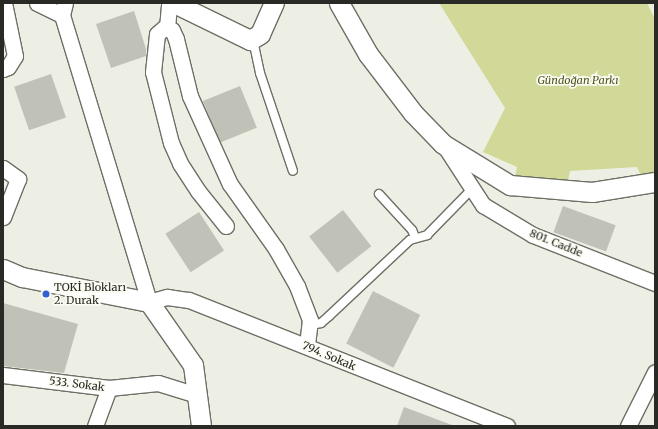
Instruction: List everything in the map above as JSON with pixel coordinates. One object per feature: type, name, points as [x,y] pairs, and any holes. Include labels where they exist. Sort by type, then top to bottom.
[{"type":"street","points":[[3,69],[8,67],[16,56],[4,3]]},
{"type":"street","points":[[37,3],[64,9],[150,302],[193,365],[201,426]]},
{"type":"street","points":[[167,28],[169,3]]},
{"type":"street","points":[[174,3],[253,40],[263,30],[274,3]]},
{"type":"street","points":[[339,3],[368,54],[413,113],[443,144],[510,184],[592,192],[655,182]]},
{"type":"street","points":[[226,226],[198,191],[180,163],[171,143],[153,72],[157,34],[161,29],[167,28],[172,30],[176,39],[190,96],[230,184],[276,249],[307,309],[311,325],[307,346]]},
{"type":"street","name":"801. Cadde","points":[[443,144],[483,205],[533,235],[655,283]]},
{"type":"street","points":[[3,168],[18,179],[3,217]]},
{"type":"street","points":[[3,269],[22,277]]},
{"type":"street","points":[[3,275],[22,277],[150,302]]},
{"type":"street","name":"794. Sokak","points":[[150,302],[167,297],[189,300],[307,346],[401,386],[508,426]]},
{"type":"street","points":[[628,426],[655,372]]},
{"type":"street","name":"533. Sokak","points":[[3,375],[109,388],[158,383],[197,394]]},
{"type":"street","points":[[95,426],[109,388]]},
{"type":"lane","points":[[253,40],[260,74],[293,171]]},
{"type":"lane","points":[[311,325],[321,323],[415,237],[427,236],[472,189]]},
{"type":"lane","points":[[379,194],[412,230],[415,237]]},
{"type":"green space","name":"Gündoğan Parkı","points":[[439,3],[647,3],[655,19],[655,173],[641,176],[637,167],[570,171],[568,180],[515,176],[517,167],[483,152],[505,108]]},
{"type":"building","points":[[134,11],[146,49],[146,56],[111,68],[96,24]]},
{"type":"building","points":[[51,74],[66,117],[29,130],[14,87]]},
{"type":"building","points":[[240,86],[257,128],[220,143],[203,101]]},
{"type":"building","points":[[563,206],[616,225],[606,251],[553,232]]},
{"type":"building","points":[[343,210],[371,246],[337,273],[309,236]]},
{"type":"building","points":[[199,212],[224,251],[191,272],[165,234]]},
{"type":"building","points":[[373,291],[420,315],[393,368],[346,344]]},
{"type":"building","points":[[3,303],[78,324],[64,373],[3,366]]},
{"type":"building","points":[[404,407],[452,425],[397,426]]},
{"type":"place","name":"TOKİ Blokları 2. Durak","points":[[46,294]]}]
